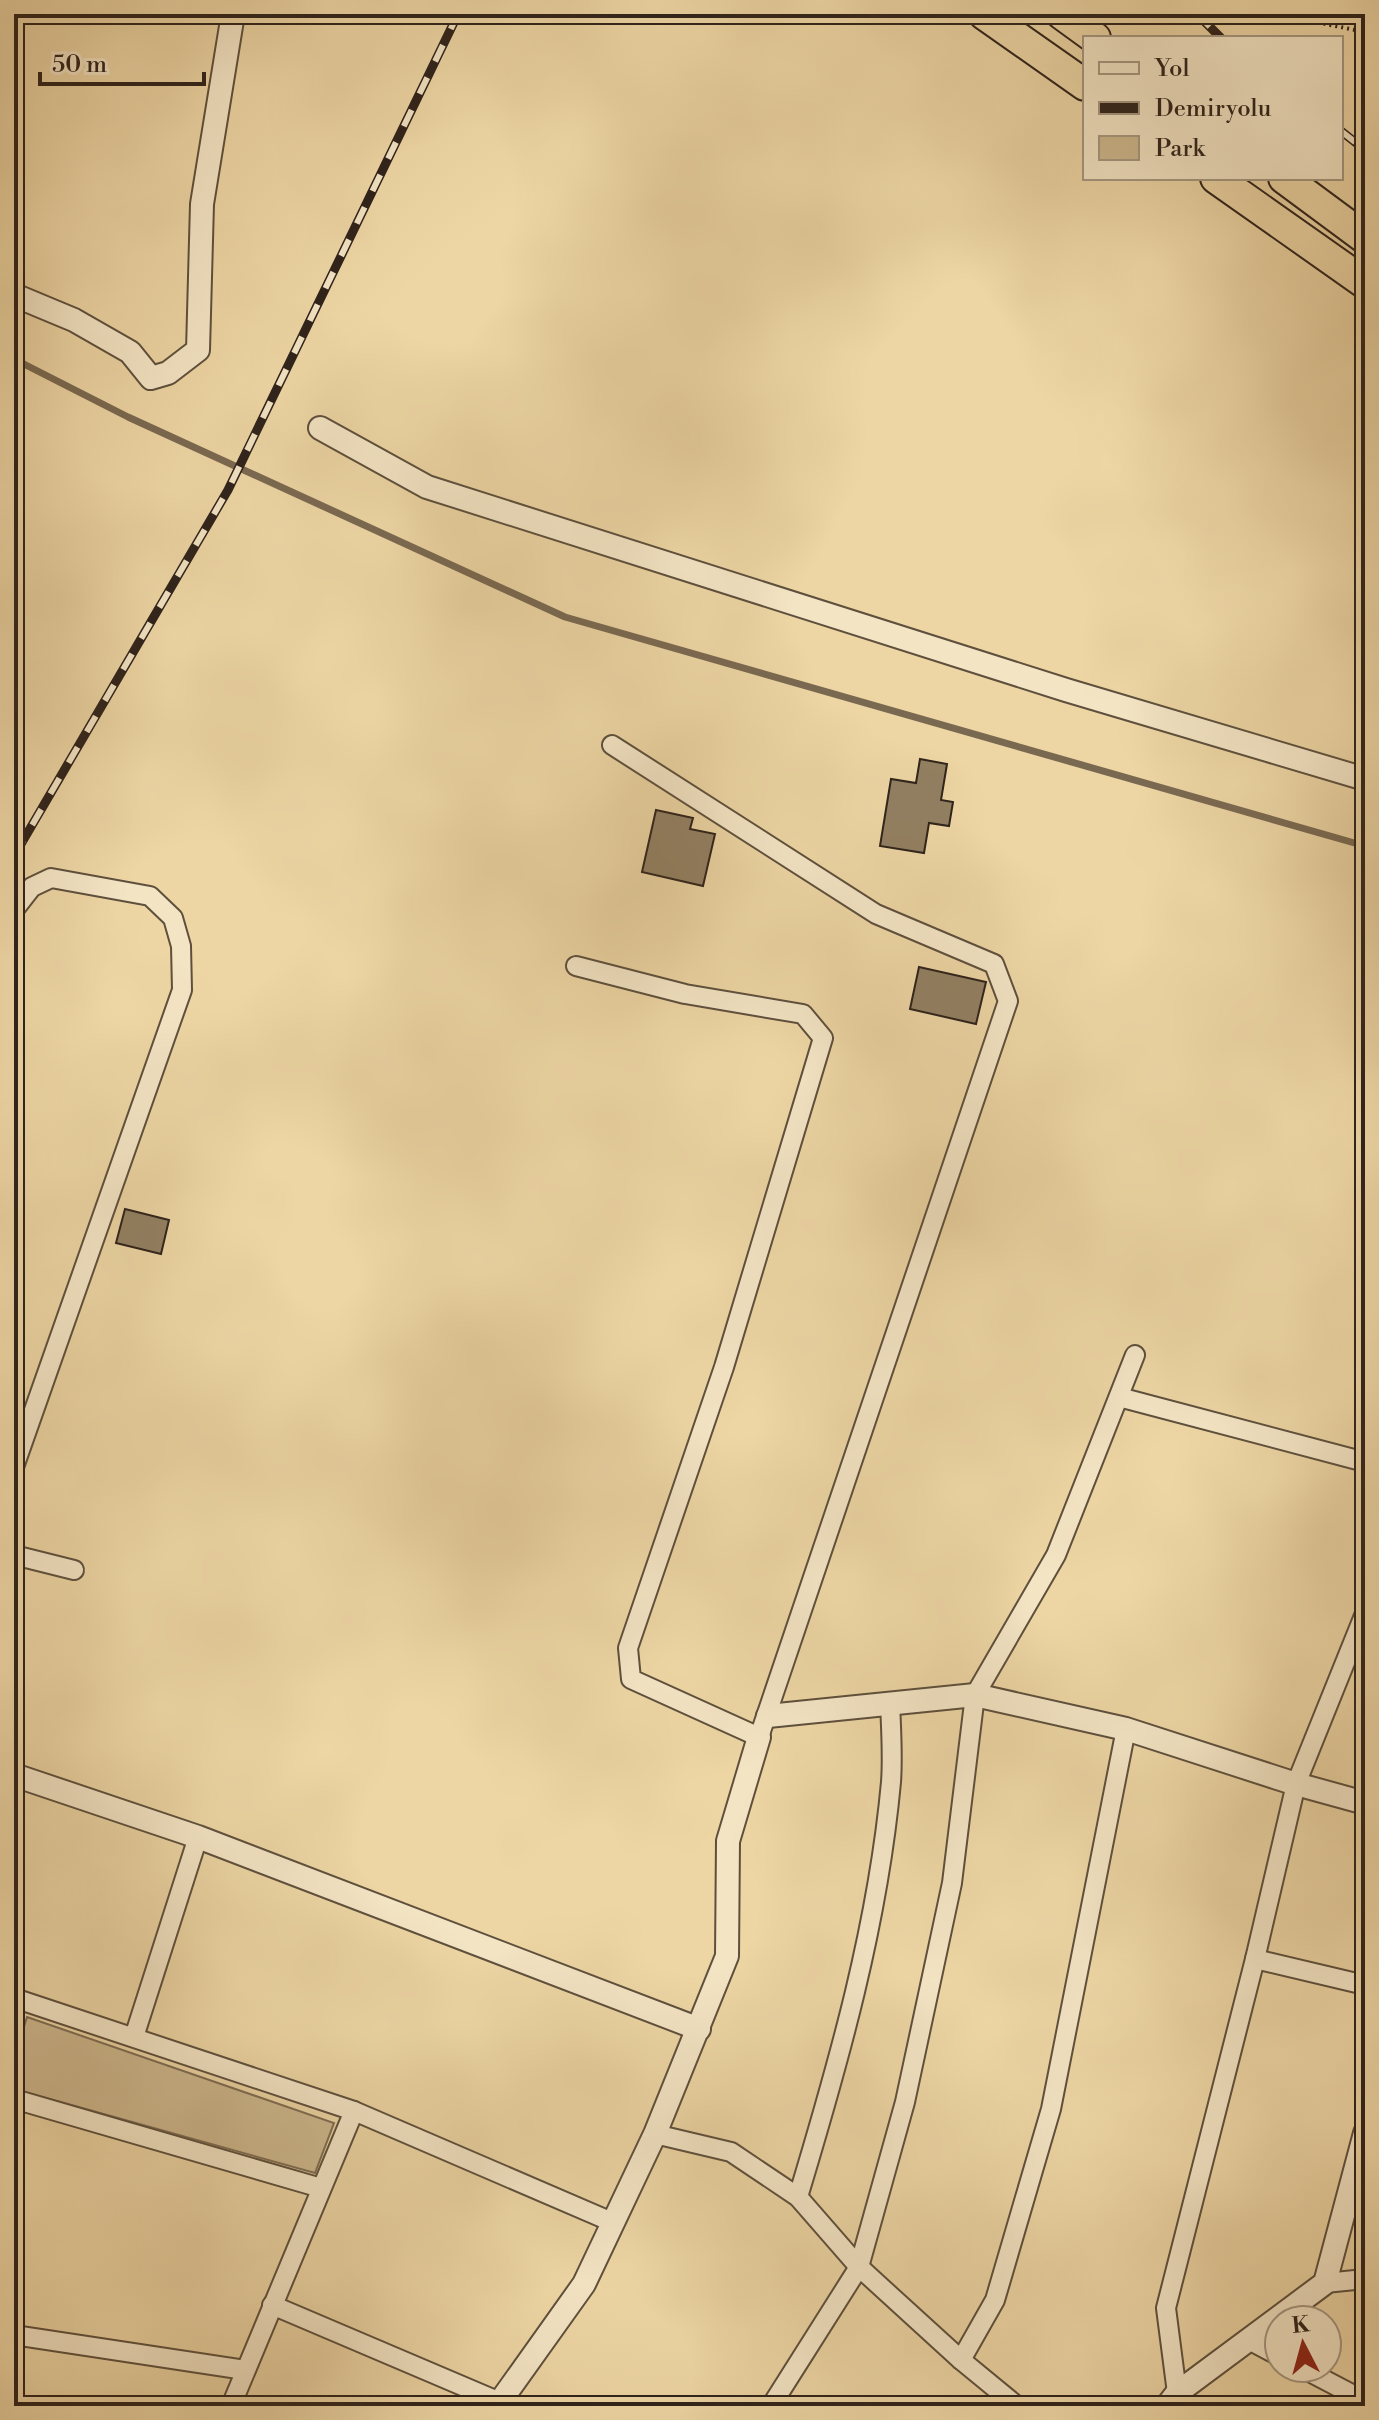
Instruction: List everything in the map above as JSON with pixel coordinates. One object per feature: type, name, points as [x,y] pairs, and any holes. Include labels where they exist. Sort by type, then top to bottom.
[{"type":"highway","points":[[984,14],[1083,84]]},
{"type":"highway","points":[[1062,14],[1092,36]]},
{"type":"highway","points":[[1219,180],[1365,283]]},
{"type":"highway","points":[[1287,180],[1365,238]]},
{"type":"street","points":[[14,295],[74,320],[130,352],[151,378],[168,373],[198,350],[202,204],[233,14]]},
{"type":"street","points":[[320,428],[427,487],[1066,690],[1365,779]]},
{"type":"street","points":[[272,2305],[499,2404],[584,2284],[655,2134],[727,1956],[728,1841],[759,1737],[1008,1001],[994,964],[876,914],[612,745]]},
{"type":"street","points":[[14,910],[32,887],[51,878],[150,896],[173,918],[181,946],[182,990],[14,1467]]},
{"type":"street","points":[[576,966],[685,994],[803,1014],[823,1038],[724,1367],[628,1648],[631,1679],[759,1737]]},
{"type":"street","points":[[771,2406],[859,2267],[905,2102],[952,1883],[975,1695],[1056,1555],[1135,1355]]},
{"type":"street","points":[[1119,1397],[1365,1462]]},
{"type":"street","points":[[14,1555],[74,1570]]},
{"type":"street","points":[[1172,2400],[1166,2308],[1296,1784],[1365,1613]]},
{"type":"street","points":[[768,1716],[975,1695],[1126,1729],[1365,1803]]},
{"type":"street","points":[[798,2197],[833,2080],[873,1916],[891,1780],[890,1702]]},
{"type":"street","points":[[961,2360],[995,2300],[1051,2109],[1126,1729]]},
{"type":"street","points":[[14,1775],[198,1837],[699,2029]]},
{"type":"street","points":[[134,2037],[198,1837]]},
{"type":"street","points":[[1255,1959],[1365,1985]]},
{"type":"street","points":[[14,1998],[354,2111],[612,2222]]},
{"type":"street","points":[[14,2099],[321,2188]]},
{"type":"street","points":[[231,2406],[354,2111]]},
{"type":"street","points":[[1325,2283],[1365,2133]]},
{"type":"street","points":[[655,2134],[731,2152],[798,2197],[859,2267],[961,2360],[1017,2406]]},
{"type":"street","points":[[1172,2400],[1325,2283],[1365,2279]]},
{"type":"street","points":[[14,2335],[245,2370]]},
{"type":"street","points":[[1249,2340],[1263,2347]]},
{"type":"street","points":[[1333,2384],[1365,2401]]},
{"type":"path","points":[[1307,14],[1306,20],[1365,32]]},
{"type":"green space","points":[[27,2017],[334,2123],[315,2173],[14,2089],[14,2059]]},
{"type":"building","points":[[920,759],[947,764],[941,800],[953,802],[949,826],[929,823],[924,853],[880,846],[891,779],[916,783]]},
{"type":"building","points":[[656,810],[693,818],[690,829],[715,834],[703,886],[642,872]]},
{"type":"building","points":[[919,967],[986,982],[976,1024],[910,1009]]},
{"type":"building","points":[[125,1209],[169,1220],[161,1254],[116,1243]]},
{"type":"waterway","points":[[14,359],[128,417],[565,617],[1365,846]]},
{"type":"railway","points":[[14,856],[228,490],[458,14]]},
{"type":"railway","points":[[1197,14],[1219,36]]},
{"type":"railway","points":[[1343,133],[1365,150]]}]
